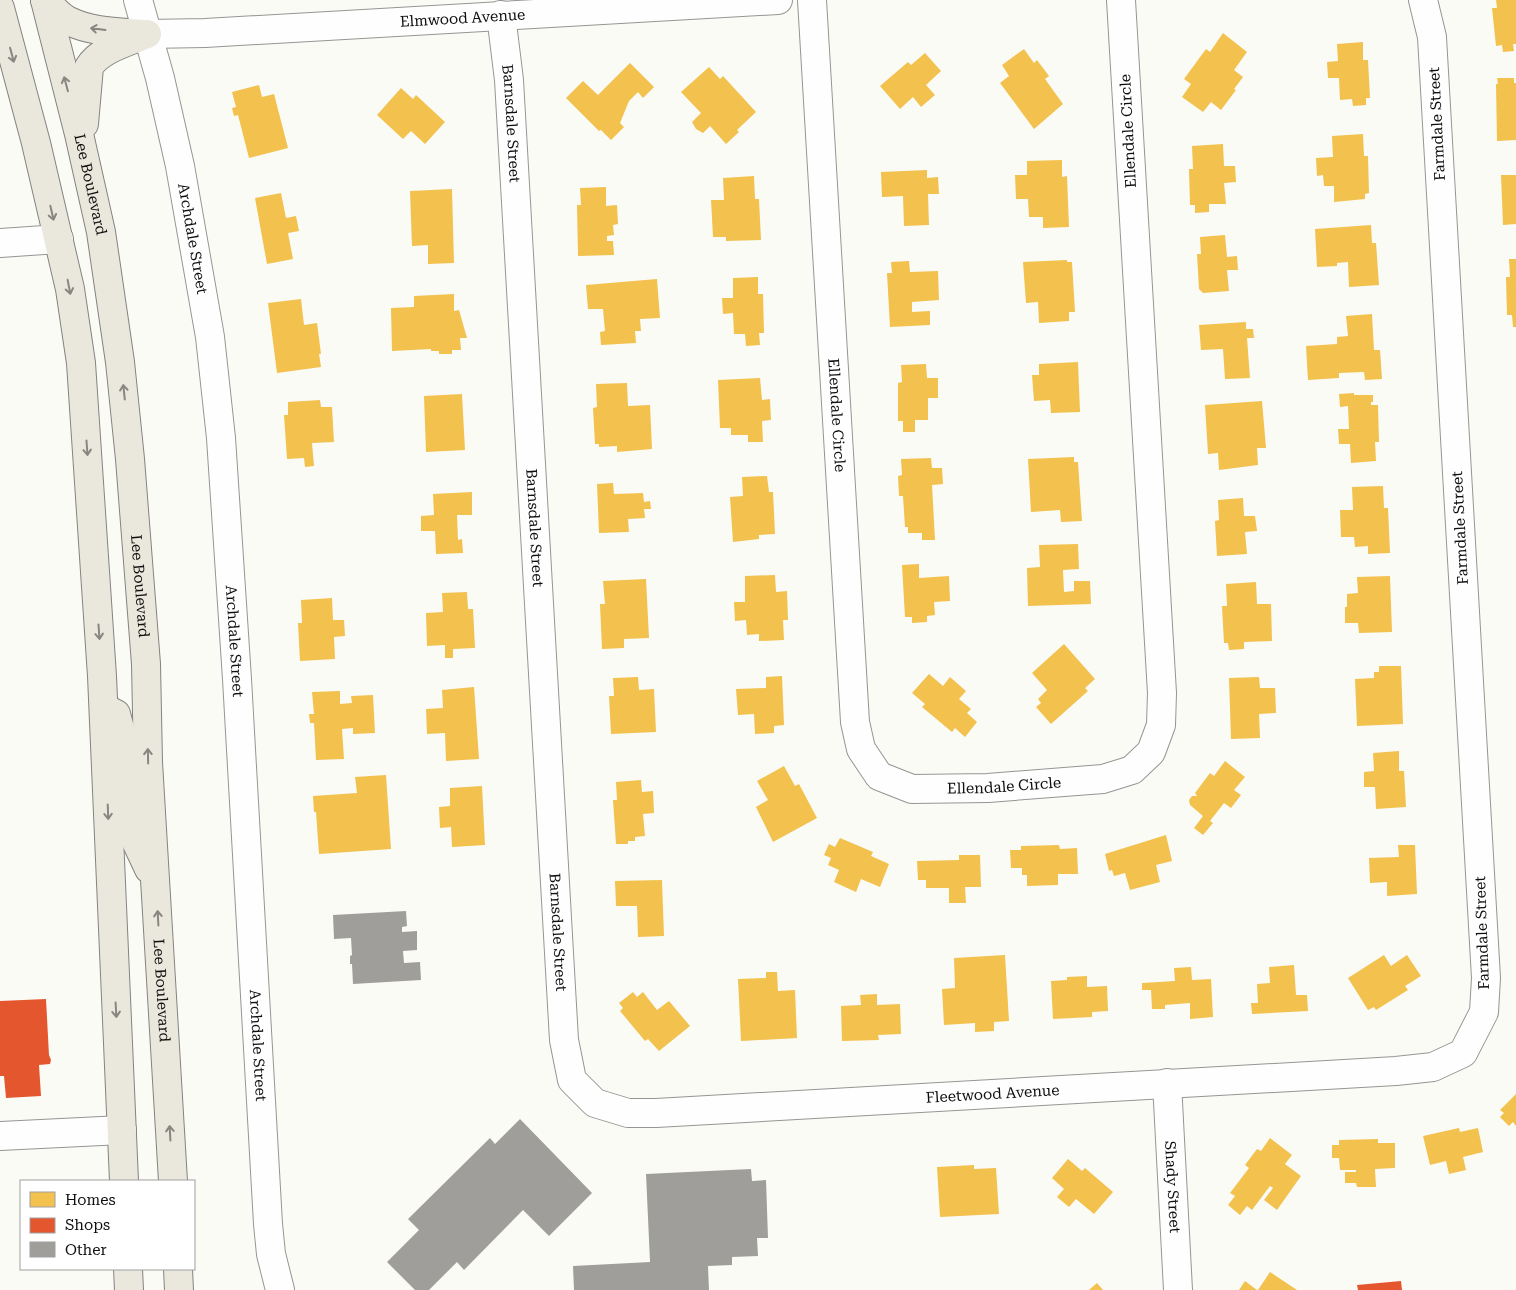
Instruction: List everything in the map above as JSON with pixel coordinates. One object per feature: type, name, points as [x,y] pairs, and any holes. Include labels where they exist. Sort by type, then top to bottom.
[{"type":"main road","points":[[45,0],[67,20],[78,25],[92,29],[146,34]]},
{"type":"main road","name":"Lee Boulevard","points":[[45,0],[101,232],[120,362],[130,459],[146,664],[148,762],[173,1180]]},
{"type":"main road","points":[[0,8],[59,239],[70,289],[80,363],[103,708],[124,1180]]},
{"type":"main road","points":[[82,148],[89,67],[93,60],[104,52],[146,34]]},
{"type":"main road","points":[[59,239],[101,232]]},
{"type":"main road","points":[[103,708],[116,714],[122,732],[127,755],[132,833],[155,882]]},
{"type":"main road","points":[[128,1270],[129,1290]]},
{"type":"main road","points":[[178,1270],[180,1290]]},
{"type":"street","name":"Archdale Street","points":[[138,0],[146,34],[160,78],[180,166],[210,337],[221,448],[268,1224],[271,1254],[280,1290]]},
{"type":"street","name":"Elmwood Avenue","points":[[146,34],[205,33],[458,9],[501,15],[778,0]]},
{"type":"street","name":"Ellendale Circle","points":[[812,0],[855,722],[861,749],[879,776],[912,789],[988,788],[1103,779],[1132,770],[1151,752],[1161,725],[1161,683],[1121,0]]},
{"type":"street","name":"Farmdale Street","points":[[1423,0],[1432,37],[1486,978],[1484,1012],[1463,1053]]},
{"type":"street","name":"Barnsdale Street","points":[[501,15],[510,90],[564,1040]]},
{"type":"street","points":[[0,243],[59,239]]},
{"type":"street","name":"Fleetwood Avenue","points":[[564,1040],[572,1080],[595,1103],[628,1113],[656,1113],[1396,1071],[1433,1067],[1463,1053]]},
{"type":"street","name":"Shady Street","points":[[1167,1083],[1178,1290]]},
{"type":"street","points":[[0,1136],[122,1130]]},
{"type":"building: Homes","points":[[1496,0],[1516,0],[1516,44],[1513,44],[1514,51],[1503,52],[1502,45],[1496,46],[1492,8],[1497,8]]},
{"type":"building: Homes","points":[[1223,33],[1247,52],[1234,70],[1243,77],[1221,110],[1211,102],[1203,112],[1182,97],[1191,84],[1184,79],[1206,49],[1210,52]]},
{"type":"building: Homes","points":[[1363,42],[1363,60],[1368,60],[1370,98],[1366,98],[1366,105],[1353,106],[1352,99],[1340,100],[1339,78],[1328,78],[1327,62],[1338,61],[1337,44]]},
{"type":"building: Homes","points":[[1024,49],[1034,63],[1037,60],[1049,76],[1045,79],[1063,104],[1034,129],[1000,83],[1009,76],[1002,65]]},
{"type":"building: Homes","points":[[925,53],[941,71],[926,85],[935,95],[921,107],[913,97],[900,109],[880,86],[908,62],[911,65]]},
{"type":"building: Homes","points":[[630,63],[654,87],[643,98],[638,92],[629,101],[620,123],[624,127],[611,140],[601,130],[599,131],[566,98],[583,81],[598,95]]},
{"type":"building: Homes","points":[[709,67],[720,79],[723,76],[756,112],[737,130],[739,132],[726,144],[710,126],[703,133],[696,129],[692,122],[701,113],[681,92]]},
{"type":"building: Homes","points":[[1497,78],[1514,78],[1514,83],[1516,83],[1516,140],[1497,141]]},
{"type":"building: Homes","points":[[259,85],[262,97],[274,94],[288,148],[249,158],[238,115],[234,116],[232,108],[236,107],[232,92]]},
{"type":"building: Homes","points":[[401,88],[413,99],[416,95],[445,122],[425,144],[411,131],[403,139],[377,115]]},
{"type":"building: Homes","points":[[1363,134],[1364,156],[1368,156],[1369,193],[1365,194],[1365,199],[1334,202],[1334,186],[1324,186],[1323,175],[1317,176],[1316,158],[1333,157],[1332,136]]},
{"type":"building: Homes","points":[[1223,144],[1224,166],[1235,166],[1236,182],[1224,183],[1226,204],[1209,204],[1209,212],[1195,213],[1195,205],[1190,205],[1189,169],[1193,169],[1192,146]]},
{"type":"building: Homes","points":[[1062,160],[1062,177],[1067,176],[1069,227],[1043,228],[1043,217],[1029,217],[1028,199],[1016,199],[1015,175],[1027,175],[1027,161]]},
{"type":"building: Homes","points":[[927,170],[927,178],[938,177],[939,194],[928,194],[929,225],[904,226],[903,196],[882,197],[881,172]]},
{"type":"building: Homes","points":[[1501,175],[1516,175],[1516,224],[1503,225]]},
{"type":"building: Homes","points":[[754,176],[755,199],[759,199],[761,240],[726,241],[726,237],[713,237],[711,200],[724,200],[723,178]]},
{"type":"building: Homes","points":[[606,187],[606,206],[617,205],[618,224],[613,225],[614,235],[607,236],[607,241],[613,241],[614,255],[578,256],[577,205],[581,205],[580,188]]},
{"type":"building: Homes","points":[[452,189],[454,263],[428,264],[428,245],[412,246],[410,191]]},
{"type":"building: Homes","points":[[281,193],[286,218],[296,216],[299,231],[288,233],[293,259],[267,264],[255,198]]},
{"type":"building: Homes","points":[[1371,225],[1372,243],[1376,243],[1379,285],[1349,287],[1348,262],[1337,263],[1337,266],[1317,267],[1315,229]]},
{"type":"building: Homes","points":[[1225,235],[1227,257],[1237,256],[1238,270],[1227,270],[1229,291],[1203,293],[1199,289],[1197,254],[1201,254],[1200,237]]},
{"type":"building: Homes","points":[[1509,259],[1516,259],[1516,327],[1513,327],[1512,315],[1507,315],[1506,277],[1510,277]]},
{"type":"building: Homes","points":[[1067,260],[1067,262],[1072,262],[1075,312],[1069,312],[1069,321],[1039,323],[1038,302],[1026,303],[1023,262]]},
{"type":"building: Homes","points":[[909,261],[910,272],[938,271],[939,300],[912,302],[912,312],[930,311],[930,325],[890,327],[887,273],[892,273],[891,262]]},
{"type":"building: Homes","points":[[758,277],[758,294],[763,294],[764,333],[759,333],[760,345],[746,346],[745,334],[734,334],[733,313],[723,314],[722,298],[733,298],[733,278]]},
{"type":"building: Homes","points":[[657,279],[660,318],[640,319],[641,331],[635,331],[636,343],[601,345],[600,332],[605,331],[603,309],[588,309],[586,285]]},
{"type":"building: Homes","points":[[454,294],[454,311],[459,310],[467,338],[460,338],[461,350],[452,350],[452,354],[439,354],[439,351],[431,351],[431,349],[392,351],[391,308],[414,307],[414,296]]},
{"type":"building: Homes","points":[[301,299],[304,325],[317,323],[321,367],[277,373],[268,303]]},
{"type":"building: Homes","points":[[1372,314],[1374,350],[1380,350],[1382,379],[1365,380],[1364,372],[1339,373],[1339,378],[1308,380],[1306,346],[1337,344],[1337,337],[1348,336],[1346,316]]},
{"type":"building: Homes","points":[[1246,322],[1246,329],[1253,329],[1254,338],[1247,338],[1250,378],[1225,379],[1223,349],[1201,350],[1199,325]]},
{"type":"building: Homes","points":[[1078,362],[1080,412],[1051,413],[1050,400],[1034,401],[1032,375],[1039,375],[1039,364]]},
{"type":"building: Homes","points":[[926,364],[927,378],[938,378],[938,398],[928,398],[928,420],[915,420],[915,432],[903,432],[903,421],[898,421],[898,383],[902,382],[901,365]]},
{"type":"building: Homes","points":[[760,378],[762,400],[770,399],[771,420],[762,421],[763,442],[748,442],[748,435],[731,435],[731,428],[720,428],[718,380]]},
{"type":"building: Homes","points":[[627,383],[628,406],[650,405],[652,449],[617,452],[617,446],[599,447],[599,444],[595,444],[593,408],[597,407],[596,384]]},
{"type":"building: Homes","points":[[1354,393],[1354,395],[1373,395],[1371,405],[1378,405],[1379,442],[1375,442],[1376,461],[1351,463],[1350,444],[1339,444],[1338,429],[1349,429],[1348,406],[1340,407],[1339,394]]},
{"type":"building: Homes","points":[[462,394],[465,450],[426,452],[424,396]]},
{"type":"building: Homes","points":[[320,400],[321,407],[332,407],[334,442],[312,443],[314,466],[305,467],[304,458],[287,459],[284,415],[288,415],[288,402]]},
{"type":"building: Homes","points":[[1262,401],[1266,448],[1257,448],[1258,465],[1219,470],[1218,453],[1208,454],[1205,405]]},
{"type":"building: Homes","points":[[1074,457],[1074,462],[1078,462],[1082,521],[1061,522],[1060,510],[1031,512],[1028,459]]},
{"type":"building: Homes","points":[[931,458],[932,468],[942,468],[943,484],[932,485],[935,540],[922,540],[922,533],[908,533],[908,527],[905,527],[903,496],[899,496],[898,476],[902,475],[901,459]]},
{"type":"building: Homes","points":[[767,476],[769,492],[773,492],[775,534],[759,535],[759,539],[733,542],[730,497],[743,496],[742,477]]},
{"type":"building: Homes","points":[[613,483],[614,494],[643,493],[644,502],[650,501],[651,509],[644,509],[645,518],[628,519],[629,532],[599,533],[597,484]]},
{"type":"building: Homes","points":[[1383,486],[1384,508],[1388,508],[1390,553],[1368,554],[1368,546],[1355,547],[1354,537],[1341,537],[1340,510],[1353,510],[1352,487]]},
{"type":"building: Homes","points":[[472,492],[472,515],[457,515],[458,540],[462,539],[463,553],[436,554],[435,531],[421,531],[421,516],[434,515],[433,494]]},
{"type":"building: Homes","points":[[1243,498],[1244,516],[1255,516],[1257,531],[1245,532],[1247,554],[1217,556],[1215,521],[1219,520],[1218,500]]},
{"type":"building: Homes","points":[[1078,544],[1079,569],[1063,570],[1064,592],[1074,591],[1074,581],[1090,581],[1091,604],[1028,606],[1027,568],[1040,567],[1039,545]]},
{"type":"building: Homes","points":[[919,564],[919,578],[949,576],[950,601],[934,602],[935,615],[927,616],[927,622],[912,623],[912,617],[905,617],[902,565]]},
{"type":"building: Homes","points":[[775,575],[776,592],[787,591],[788,620],[783,620],[784,640],[759,641],[759,634],[747,635],[746,620],[735,621],[734,602],[745,602],[745,576]]},
{"type":"building: Homes","points":[[1390,576],[1392,632],[1359,633],[1358,623],[1345,623],[1347,594],[1358,593],[1357,577]]},
{"type":"building: Homes","points":[[646,579],[649,638],[624,639],[624,648],[602,649],[600,604],[605,604],[603,581]]},
{"type":"building: Homes","points":[[1256,582],[1257,604],[1271,604],[1272,641],[1244,642],[1244,649],[1229,650],[1228,643],[1224,643],[1222,606],[1227,606],[1226,584]]},
{"type":"building: Homes","points":[[467,592],[468,609],[473,609],[475,648],[453,649],[453,658],[445,658],[445,645],[427,646],[426,613],[443,612],[442,593]]},
{"type":"building: Homes","points":[[332,598],[333,620],[344,620],[345,636],[334,637],[335,659],[300,661],[298,623],[302,623],[301,600]]},
{"type":"building: Homes","points":[[1064,644],[1095,679],[1085,688],[1088,691],[1051,724],[1036,707],[1041,703],[1038,699],[1047,690],[1032,673]]},
{"type":"building: Homes","points":[[1379,666],[1401,666],[1403,724],[1357,726],[1355,679],[1374,678],[1374,672],[1379,672]]},
{"type":"building: Homes","points":[[929,674],[943,686],[950,677],[966,691],[959,699],[971,709],[967,713],[977,722],[965,737],[955,728],[952,732],[922,707],[925,704],[912,693]]},
{"type":"building: Homes","points":[[782,676],[784,725],[774,726],[774,733],[755,734],[754,714],[738,715],[736,689],[766,688],[766,677]]},
{"type":"building: Homes","points":[[638,677],[639,690],[654,689],[656,732],[611,734],[609,696],[614,696],[613,678]]},
{"type":"building: Homes","points":[[1259,677],[1260,688],[1275,688],[1276,713],[1259,714],[1260,738],[1231,739],[1229,678]]},
{"type":"building: Homes","points":[[474,687],[479,759],[446,761],[445,733],[427,734],[426,709],[443,708],[442,690]]},
{"type":"building: Homes","points":[[340,691],[340,704],[352,703],[351,696],[373,695],[375,733],[353,734],[353,728],[342,729],[344,759],[316,760],[314,723],[310,723],[309,714],[314,714],[312,692]]},
{"type":"building: Homes","points":[[1399,751],[1399,771],[1404,771],[1406,807],[1376,809],[1375,787],[1364,787],[1364,772],[1374,771],[1373,753]]},
{"type":"building: Homes","points":[[1225,761],[1245,777],[1234,790],[1241,795],[1231,808],[1224,803],[1210,821],[1213,823],[1203,835],[1194,828],[1203,816],[1190,805],[1189,800],[1192,796],[1197,796],[1195,793],[1210,773],[1214,776]]},
{"type":"building: Homes","points":[[784,766],[795,786],[799,784],[817,818],[773,842],[756,807],[768,800],[757,781]]},
{"type":"building: Homes","points":[[386,775],[391,849],[319,854],[313,796],[357,793],[355,777]]},
{"type":"building: Homes","points":[[641,780],[642,792],[653,791],[654,813],[643,814],[645,836],[635,837],[635,841],[628,841],[628,844],[616,844],[613,800],[617,800],[616,782]]},
{"type":"building: Homes","points":[[482,786],[485,845],[452,847],[451,827],[440,828],[439,807],[450,806],[450,788]]},
{"type":"building: Homes","points":[[1166,835],[1172,861],[1156,865],[1160,882],[1130,890],[1125,873],[1114,876],[1112,870],[1109,871],[1105,854]]},
{"type":"building: Homes","points":[[840,838],[873,852],[871,856],[889,864],[880,887],[861,879],[856,892],[834,882],[839,870],[828,865],[831,858],[824,855],[829,844],[835,847]]},
{"type":"building: Homes","points":[[1059,845],[1060,849],[1077,848],[1078,874],[1058,874],[1058,885],[1027,886],[1027,875],[1022,875],[1022,868],[1011,868],[1010,850],[1021,850],[1021,846]]},
{"type":"building: Homes","points":[[1398,845],[1415,845],[1417,894],[1387,896],[1387,882],[1370,883],[1369,858],[1399,857]]},
{"type":"building: Homes","points":[[959,855],[980,855],[981,887],[965,887],[966,903],[949,903],[949,888],[926,888],[926,880],[918,880],[917,861],[959,860]]},
{"type":"building: Homes","points":[[662,880],[664,936],[638,937],[637,906],[616,906],[615,881]]},
{"type":"building: Homes","points":[[1005,955],[1009,1021],[994,1022],[994,1031],[975,1032],[975,1023],[944,1025],[942,989],[955,988],[954,958]]},
{"type":"building: Homes","points":[[1384,955],[1391,966],[1407,955],[1421,976],[1405,986],[1408,990],[1376,1010],[1374,1007],[1368,1010],[1348,978]]},
{"type":"building: Homes","points":[[1294,965],[1296,995],[1307,995],[1308,1011],[1252,1014],[1251,1003],[1258,1003],[1257,984],[1270,983],[1269,967]]},
{"type":"building: Homes","points":[[1191,967],[1192,980],[1211,979],[1213,1017],[1190,1019],[1190,1003],[1165,1005],[1165,1009],[1152,1009],[1151,990],[1142,990],[1142,983],[1175,981],[1174,968]]},
{"type":"building: Homes","points":[[766,972],[777,972],[778,991],[795,990],[797,1038],[741,1041],[738,979],[766,978]]},
{"type":"building: Homes","points":[[1087,976],[1087,987],[1107,986],[1108,1011],[1092,1012],[1092,1017],[1053,1019],[1051,981],[1067,980],[1067,977]]},
{"type":"building: Homes","points":[[633,992],[637,997],[643,992],[657,1010],[669,1001],[690,1026],[659,1051],[648,1039],[645,1041],[620,1011],[623,1008],[619,1003]]},
{"type":"building: Homes","points":[[877,994],[877,1005],[900,1004],[901,1034],[878,1035],[879,1040],[842,1041],[841,1006],[861,1005],[860,995]]},
{"type":"building: Homes","points":[[1516,1094],[1516,1126],[1513,1122],[1509,1126],[1500,1117],[1504,1113],[1500,1110]]},
{"type":"building: Homes","points":[[1459,1128],[1460,1132],[1478,1128],[1483,1152],[1463,1157],[1466,1170],[1449,1174],[1446,1161],[1430,1165],[1423,1136]]},
{"type":"building: Homes","points":[[1270,1138],[1292,1155],[1285,1164],[1301,1176],[1277,1210],[1264,1200],[1273,1188],[1270,1186],[1252,1210],[1247,1206],[1240,1215],[1228,1205],[1235,1196],[1230,1193],[1249,1168],[1245,1165],[1257,1149],[1261,1151]]},
{"type":"building: Homes","points":[[1378,1139],[1378,1143],[1395,1143],[1395,1168],[1375,1169],[1376,1187],[1357,1187],[1356,1183],[1345,1183],[1345,1172],[1356,1172],[1356,1170],[1340,1170],[1339,1158],[1332,1158],[1332,1145],[1339,1145],[1339,1140]]},
{"type":"building: Homes","points":[[1068,1159],[1082,1171],[1085,1168],[1113,1192],[1094,1214],[1076,1199],[1069,1207],[1057,1197],[1064,1189],[1052,1178]]},
{"type":"building: Homes","points":[[974,1165],[974,1169],[996,1168],[999,1214],[940,1217],[937,1167]]},
{"type":"building: Homes","points":[[1270,1272],[1297,1290],[1258,1290]]},
{"type":"building: Homes","points":[[1245,1281],[1257,1290],[1239,1290]]},
{"type":"building: Homes","points":[[1097,1283],[1103,1290],[1089,1290]]},
{"type":"building: Shops","points":[[46,999],[49,1055],[51,1060],[50,1064],[39,1065],[41,1096],[6,1098],[4,1076],[0,1076],[0,1001]]},
{"type":"building: Shops","points":[[1401,1281],[1402,1290],[1358,1290],[1357,1285]]},
{"type":"building: Other","points":[[406,911],[407,926],[402,927],[402,932],[417,931],[417,950],[403,951],[404,963],[420,962],[421,980],[353,984],[352,964],[350,964],[350,956],[352,955],[351,938],[334,939],[333,915]]},
{"type":"building: Other","points":[[520,1119],[592,1193],[549,1236],[523,1210],[464,1270],[457,1262],[429,1290],[415,1290],[387,1262],[419,1230],[408,1219],[490,1138],[495,1144]]},
{"type":"building: Other","points":[[751,1169],[752,1181],[766,1180],[768,1238],[757,1238],[758,1256],[732,1257],[732,1265],[708,1266],[709,1290],[574,1290],[573,1266],[650,1262],[646,1174]]}]
